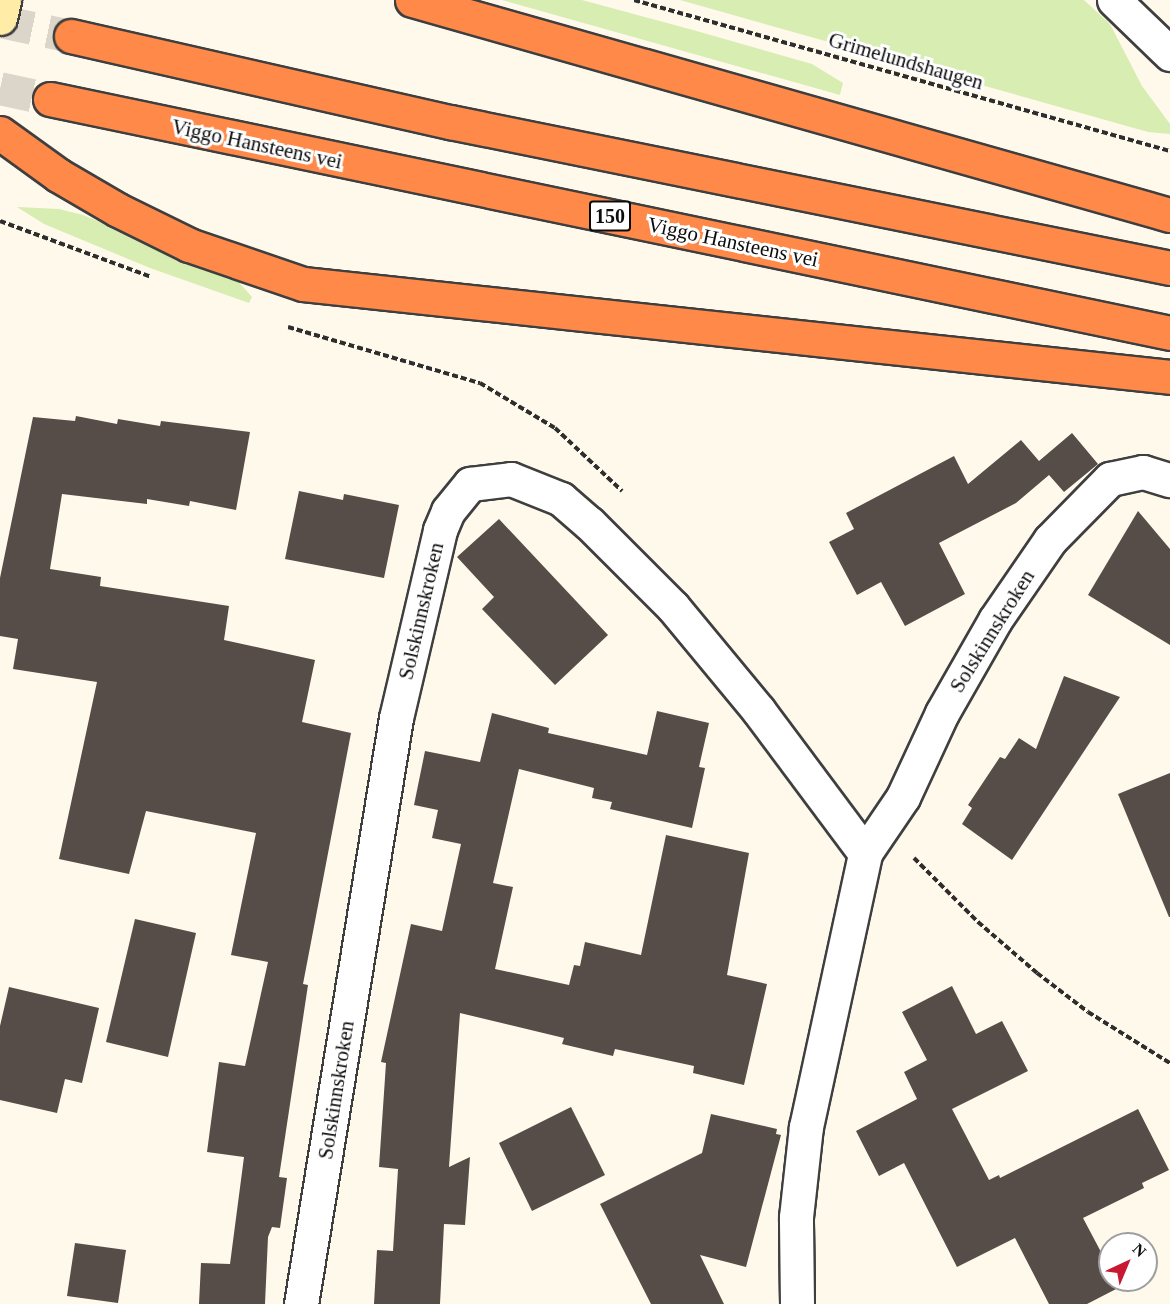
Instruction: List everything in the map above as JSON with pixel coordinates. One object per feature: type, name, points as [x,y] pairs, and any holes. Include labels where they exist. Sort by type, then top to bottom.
[{"type":"highway","points":[[412,0],[1170,215]]},
{"type":"highway","points":[[71,36],[450,122],[1170,268]]},
{"type":"highway","name":"Viggo Hansteens vei","points":[[50,99],[1170,333]]},
{"type":"highway","points":[[0,133],[58,175],[128,215],[189,245],[303,284],[1170,377]]},
{"type":"street","points":[[0,18],[4,0]]},
{"type":"street","points":[[1114,0],[1170,54]]},
{"type":"street","name":"Solskinnskroken","points":[[797,1304],[796,1217],[806,1127],[865,854],[903,797],[942,713],[995,621],[1050,540],[1110,479],[1143,471],[1170,480]]},
{"type":"street","name":"Solskinnskroken","points":[[301,1304],[396,718],[440,530],[448,510],[470,484],[511,479],[561,499],[589,523],[673,607],[759,711],[865,854]]},
{"type":"path","name":"Grimelundshaugen","points":[[634,0],[1170,151]]},
{"type":"green space","points":[[502,0],[582,0],[693,30],[812,64],[843,83],[840,95]]},
{"type":"green space","points":[[680,0],[1084,0],[1110,24],[1142,86],[1170,124],[1170,134],[1148,132]]},
{"type":"green space","points":[[17,207],[59,209],[83,215],[236,279],[252,297],[249,303],[150,268],[44,224]]},
{"type":"building","points":[[76,416],[117,424],[118,419],[160,426],[161,421],[250,432],[236,510],[190,501],[189,506],[147,499],[147,504],[62,494],[50,569],[101,577],[100,586],[229,606],[224,640],[315,660],[302,722],[351,733],[303,984],[308,985],[279,1177],[287,1178],[280,1228],[272,1227],[268,1237],[265,1304],[199,1304],[201,1263],[230,1264],[244,1157],[207,1152],[219,1062],[245,1066],[268,962],[231,955],[256,833],[146,811],[129,874],[59,859],[97,682],[13,669],[18,639],[0,636],[0,578],[33,417],[75,421]]},
{"type":"building","points":[[1072,433],[1098,464],[1064,492],[1049,475],[1016,503],[939,543],[965,594],[905,626],[881,582],[857,595],[829,542],[854,529],[846,513],[954,456],[968,484],[1021,440],[1039,461]]},
{"type":"building","points":[[299,491],[343,500],[344,494],[399,505],[384,578],[285,559]]},
{"type":"building","points":[[1138,511],[1170,549],[1170,645],[1088,595]]},
{"type":"building","points":[[499,519],[608,635],[555,685],[482,609],[494,597],[457,557]]},
{"type":"building","points":[[1064,676],[1120,697],[1012,860],[962,824],[972,808],[968,805],[1000,757],[1005,759],[1019,738],[1036,749]]},
{"type":"building","points":[[657,711],[709,723],[699,767],[705,768],[692,828],[610,809],[612,802],[592,798],[594,788],[519,769],[493,883],[513,887],[495,969],[569,985],[574,965],[580,966],[585,942],[641,955],[666,835],[749,853],[727,975],[767,984],[744,1085],[693,1073],[694,1066],[615,1049],[613,1056],[562,1044],[564,1038],[460,1013],[449,1167],[470,1157],[465,1225],[444,1224],[440,1304],[374,1304],[377,1250],[393,1251],[398,1169],[379,1167],[386,1063],[381,1062],[411,924],[442,931],[461,844],[432,838],[438,810],[414,805],[425,751],[480,762],[492,713],[549,728],[548,733],[647,755]]},
{"type":"building","points":[[1170,773],[1170,917],[1169,917],[1118,794]]},
{"type":"building","points":[[135,919],[196,933],[168,1057],[106,1042]]},
{"type":"building","points":[[952,986],[976,1034],[1002,1021],[1028,1071],[952,1109],[989,1180],[999,1175],[1000,1178],[1138,1109],[1169,1170],[1142,1183],[1144,1188],[1083,1218],[1098,1246],[1098,1292],[1110,1292],[1087,1304],[1049,1304],[1015,1238],[957,1267],[904,1163],[879,1176],[856,1131],[917,1099],[904,1072],[927,1060],[902,1012]]},
{"type":"building","points":[[9,987],[99,1008],[82,1083],[65,1079],[57,1113],[0,1100],[0,1026]]},
{"type":"building","points":[[571,1107],[605,1175],[532,1211],[499,1143]]},
{"type":"building","points":[[711,1114],[777,1129],[776,1134],[781,1135],[746,1267],[700,1255],[724,1304],[651,1304],[600,1204],[702,1153]]},
{"type":"building","points":[[75,1243],[126,1250],[118,1303],[67,1296]]},
{"type":"tunnel","points":[[0,21],[71,36]]},
{"type":"tunnel","points":[[0,88],[50,99]]}]
